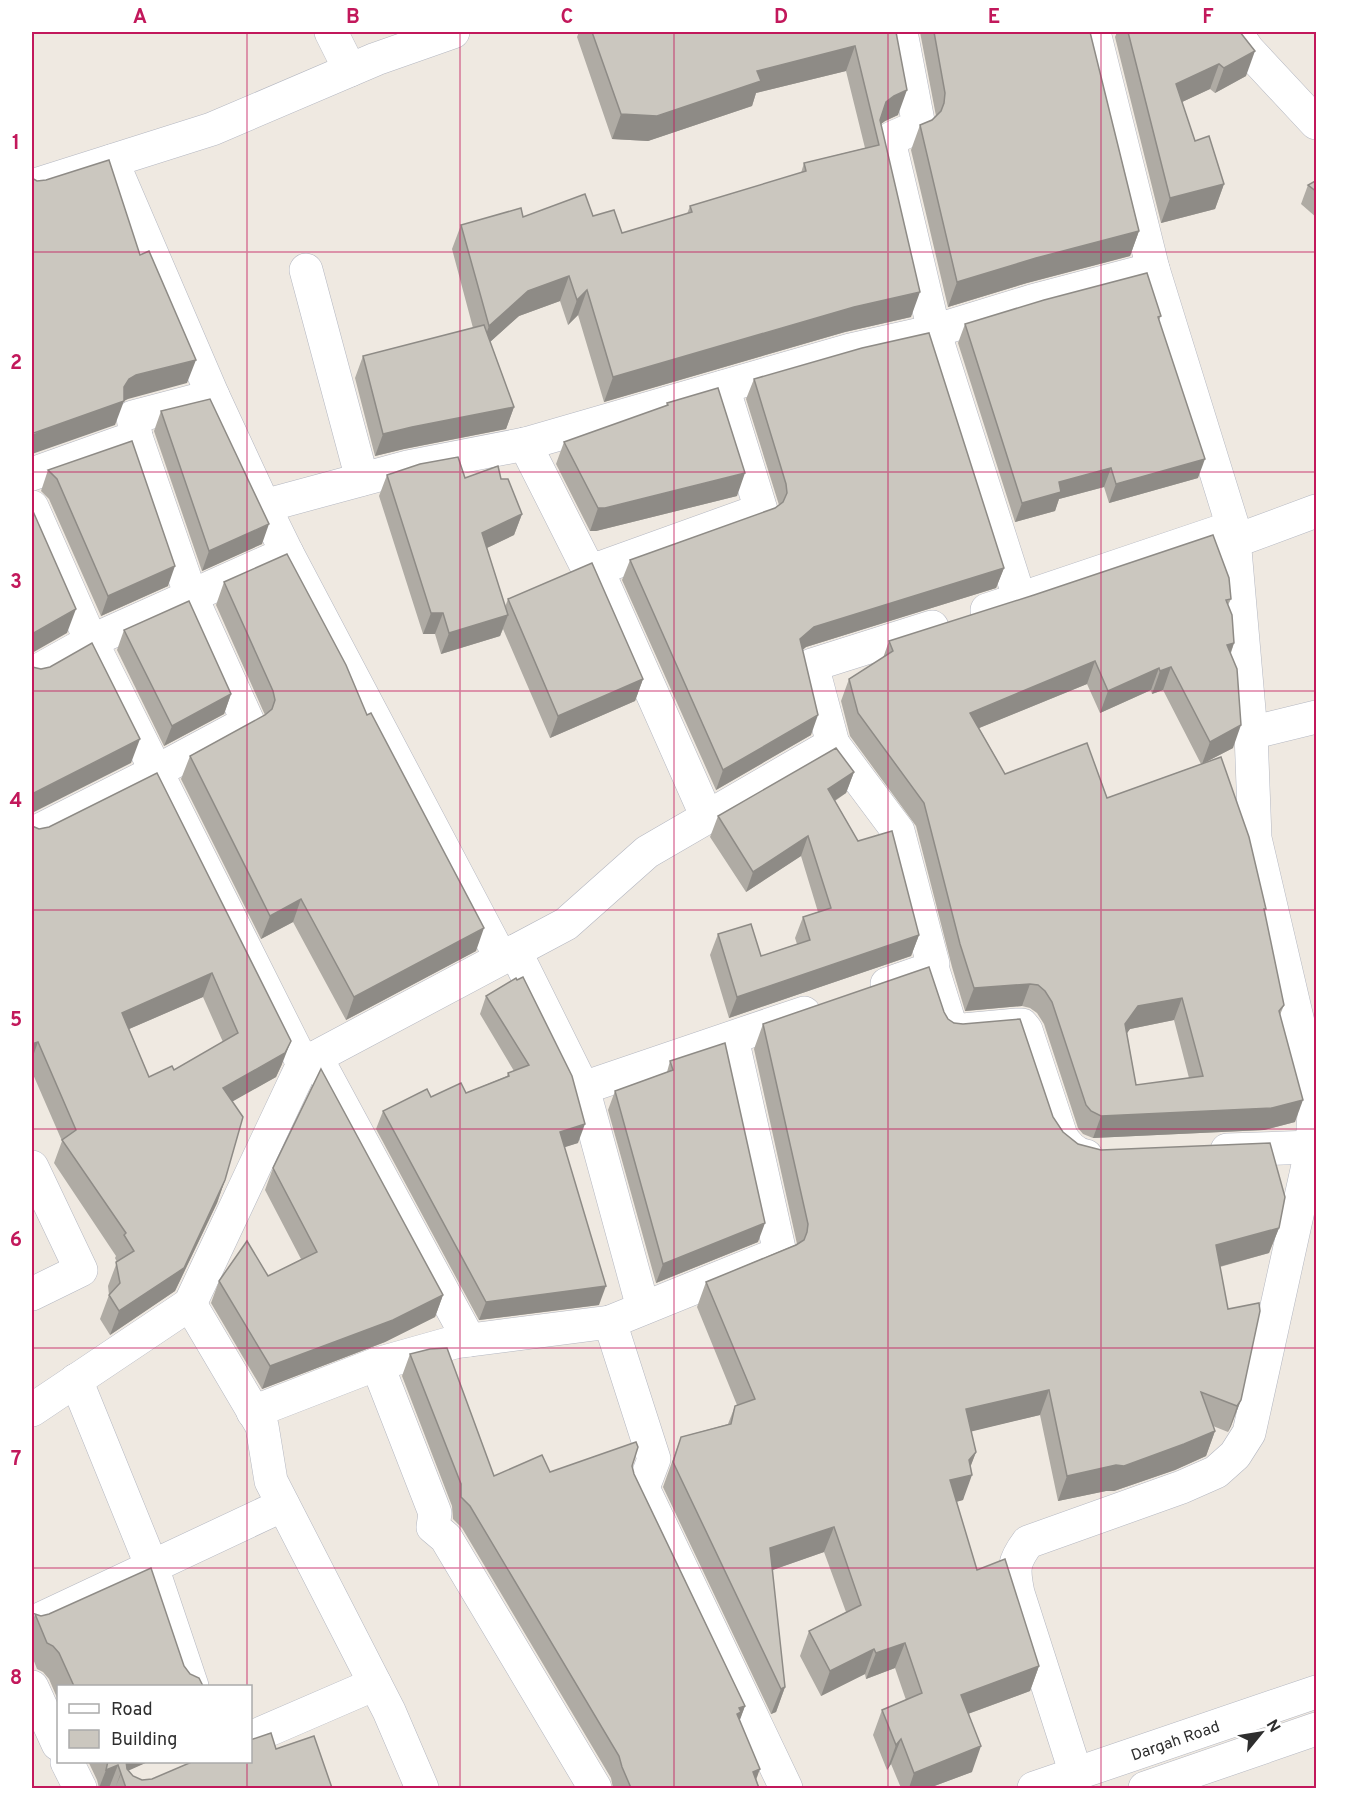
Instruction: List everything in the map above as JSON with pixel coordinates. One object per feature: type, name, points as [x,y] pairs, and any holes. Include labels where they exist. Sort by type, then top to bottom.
[{"type":"street","points":[[331,32],[350,70]]},
{"type":"street","points":[[32,186],[212,129],[350,70],[453,32]]},
{"type":"street","points":[[901,32],[918,121],[915,128],[892,138],[890,145],[934,331],[1020,600]]},
{"type":"street","points":[[1076,1773],[1018,1593],[1013,1570],[1018,1556],[1028,1542],[1182,1487],[1216,1472],[1234,1455],[1249,1434],[1312,1147],[1316,1095],[1255,838],[1251,733],[1234,534],[1153,269],[1094,32]]},
{"type":"street","points":[[1235,32],[1248,51],[1317,123]]},
{"type":"street","points":[[111,161],[213,396],[287,553],[583,1088],[643,1308]]},
{"type":"street","points":[[264,506],[408,467],[525,444],[850,350],[934,331],[1032,301],[1153,269]]},
{"type":"street","points":[[306,270],[362,479]]},
{"type":"street","points":[[525,444],[587,567],[597,569],[761,510],[723,387]]},
{"type":"street","points":[[32,834],[248,722],[191,596],[136,437],[133,417],[213,396]]},
{"type":"street","points":[[32,474],[136,437]]},
{"type":"street","points":[[32,507],[91,641],[157,771],[310,1060],[469,1340]]},
{"type":"street","points":[[1114,1156],[1079,1155],[1068,1146],[1061,1136],[1026,1030],[1022,1025],[952,1031],[932,967],[898,831],[832,744],[812,665],[1234,534],[1317,511]]},
{"type":"street","points":[[32,674],[91,641],[287,553]]},
{"type":"street","points":[[597,569],[707,817]]},
{"type":"street","points":[[1251,733],[1317,717]]},
{"type":"street","points":[[32,1410],[190,1304],[310,1060],[566,924],[647,852],[832,744]]},
{"type":"street","points":[[864,992],[932,967]]},
{"type":"street","points":[[583,1088],[831,1004]]},
{"type":"street","points":[[253,1412],[377,1364],[455,1342],[610,1322],[780,1253],[732,1038]]},
{"type":"street","points":[[1196,1152],[1312,1147]]},
{"type":"street","points":[[32,1167],[81,1270],[32,1294]]},
{"type":"street","points":[[190,1304],[262,1426],[271,1480],[389,1711],[422,1788]]},
{"type":"street","points":[[610,1322],[654,1459],[643,1488],[786,1788]]},
{"type":"street","points":[[377,1364],[435,1513],[433,1527],[446,1538],[595,1788]]},
{"type":"street","points":[[76,1380],[152,1567],[192,1685]]},
{"type":"street","points":[[32,1623],[284,1505]]},
{"type":"street","points":[[252,1737],[375,1684]]},
{"type":"street","points":[[32,1687],[57,1742]]},
{"type":"street","name":"Dargah Road","points":[[1034,1788],[1317,1692]]},
{"type":"street","points":[[1145,1788],[1317,1729]]},
{"type":"street","points":[[68,1763],[80,1788]]},
{"type":"building","points":[[592,32],[896,32],[907,90],[886,102],[880,120],[920,292],[854,307],[613,377],[587,290],[577,300],[569,276],[528,291],[489,326],[461,225],[521,208],[523,217],[585,194],[593,216],[614,210],[622,233],[692,212],[690,206],[806,171],[804,163],[879,145],[855,46],[757,71],[761,81],[657,116],[621,114]]},
{"type":"building","points":[[934,32],[1090,32],[1139,231],[957,282],[920,125],[932,120],[941,111],[944,103],[945,93]]},
{"type":"building","points":[[1128,32],[1240,32],[1255,51],[1224,68],[1219,64],[1176,84],[1195,141],[1209,136],[1224,184],[1170,198]]},
{"type":"building","points":[[109,160],[140,255],[149,251],[196,360],[136,375],[129,379],[124,387],[124,401],[32,435],[32,178],[37,181],[46,180]]},
{"type":"building","points":[[1317,180],[1317,192],[1308,185]]},
{"type":"building","points":[[1147,273],[1161,316],[1158,317],[1205,459],[1116,484],[1111,468],[1059,482],[1061,492],[1022,503],[965,324]]},
{"type":"building","points":[[484,325],[514,407],[383,434],[363,356]]},
{"type":"building","points":[[929,333],[1004,568],[814,627],[800,639],[818,715],[723,770],[630,560],[775,508],[783,502],[787,493],[786,484],[754,379],[862,348]]},
{"type":"building","points":[[718,388],[745,473],[598,508],[564,442],[668,405],[667,403]]},
{"type":"building","points":[[210,399],[269,524],[209,551],[161,411]]},
{"type":"building","points":[[132,441],[175,566],[108,596],[57,479],[48,470]]},
{"type":"building","points":[[458,457],[465,478],[498,466],[501,479],[508,479],[522,514],[482,533],[508,615],[449,633],[443,613],[431,613],[387,475],[420,464]]},
{"type":"building","points":[[32,509],[76,609],[32,634]]},
{"type":"building","points":[[1213,535],[1229,578],[1231,599],[1226,600],[1232,615],[1234,643],[1227,645],[1237,669],[1241,725],[1210,742],[1171,667],[1160,671],[1159,668],[1108,691],[1095,661],[970,713],[1005,774],[1087,743],[1107,798],[1221,757],[1249,837],[1266,909],[1264,909],[1284,1005],[1279,1011],[1303,1100],[1272,1108],[1101,1116],[1091,1111],[1086,1105],[1052,1002],[1045,991],[1038,985],[1030,984],[974,988],[960,944],[924,803],[858,713],[849,679],[893,651],[889,641]],"holes":[[[1182,998],[1203,1076],[1136,1085],[1125,1024],[1138,1006]]]},
{"type":"building","points":[[287,554],[346,665],[367,715],[371,713],[484,928],[354,997],[301,899],[270,916],[190,756],[272,709],[275,700],[273,691],[224,582]]},
{"type":"building","points":[[592,563],[643,679],[558,716],[508,599]]},
{"type":"building","points":[[189,601],[231,694],[172,726],[124,630]]},
{"type":"building","points":[[92,643],[140,739],[32,794],[32,667],[41,669],[50,667]]},
{"type":"building","points":[[836,748],[854,772],[828,789],[858,841],[892,831],[919,935],[737,997],[718,934],[751,924],[761,956],[810,940],[803,917],[831,908],[808,836],[753,872],[718,816]]},
{"type":"building","points":[[157,773],[291,1041],[285,1053],[223,1088],[243,1117],[225,1180],[184,1268],[119,1311],[109,1295],[120,1283],[116,1262],[134,1251],[124,1235],[126,1233],[62,1140],[76,1130],[38,1042],[32,1044],[32,826],[39,829],[49,827]],"holes":[[[212,973],[238,1033],[174,1070],[172,1066],[149,1077],[122,1013]]]},
{"type":"building","points":[[929,967],[944,1012],[954,1023],[1020,1019],[1053,1117],[1063,1132],[1078,1144],[1101,1150],[1270,1143],[1285,1197],[1279,1228],[1216,1245],[1228,1309],[1259,1303],[1260,1311],[1241,1400],[1237,1406],[1201,1392],[1215,1431],[1124,1466],[1116,1465],[1067,1476],[1049,1390],[966,1409],[976,1452],[969,1460],[972,1475],[950,1480],[977,1570],[1005,1559],[1039,1666],[961,1695],[981,1746],[914,1773],[901,1739],[896,1745],[882,1710],[922,1693],[905,1643],[876,1653],[874,1649],[830,1671],[809,1631],[861,1605],[834,1527],[770,1548],[785,1687],[781,1689],[673,1462],[681,1437],[731,1424],[735,1406],[755,1399],[706,1282],[796,1245],[804,1240],[807,1232],[808,1224],[763,1024]]},
{"type":"building","points":[[523,977],[572,1076],[585,1124],[560,1132],[606,1286],[486,1302],[383,1111],[427,1089],[431,1097],[461,1083],[466,1093],[509,1076],[508,1073],[529,1065],[486,996],[516,978],[517,980]]},
{"type":"building","points":[[725,1043],[765,1223],[663,1264],[615,1091],[673,1070],[670,1061]]},
{"type":"building","points":[[321,1069],[443,1295],[393,1320],[270,1366],[219,1281],[247,1241],[268,1276],[317,1252],[273,1168]]},
{"type":"building","points":[[447,1348],[494,1476],[542,1455],[550,1472],[636,1442],[638,1447],[632,1466],[634,1474],[745,1706],[739,1708],[741,1712],[737,1714],[760,1769],[753,1772],[759,1788],[631,1788],[619,1756],[470,1506],[461,1497],[461,1484],[410,1354]]},
{"type":"building","points":[[151,1568],[184,1666],[190,1674],[199,1678],[202,1685],[74,1685],[59,1653],[47,1643],[35,1614],[41,1616]]},
{"type":"building","points":[[271,1733],[276,1749],[314,1736],[332,1788],[126,1788],[118,1765],[106,1770],[108,1763],[126,1763],[127,1769],[133,1776],[142,1780],[152,1779],[189,1763],[252,1763],[252,1739]]}]
